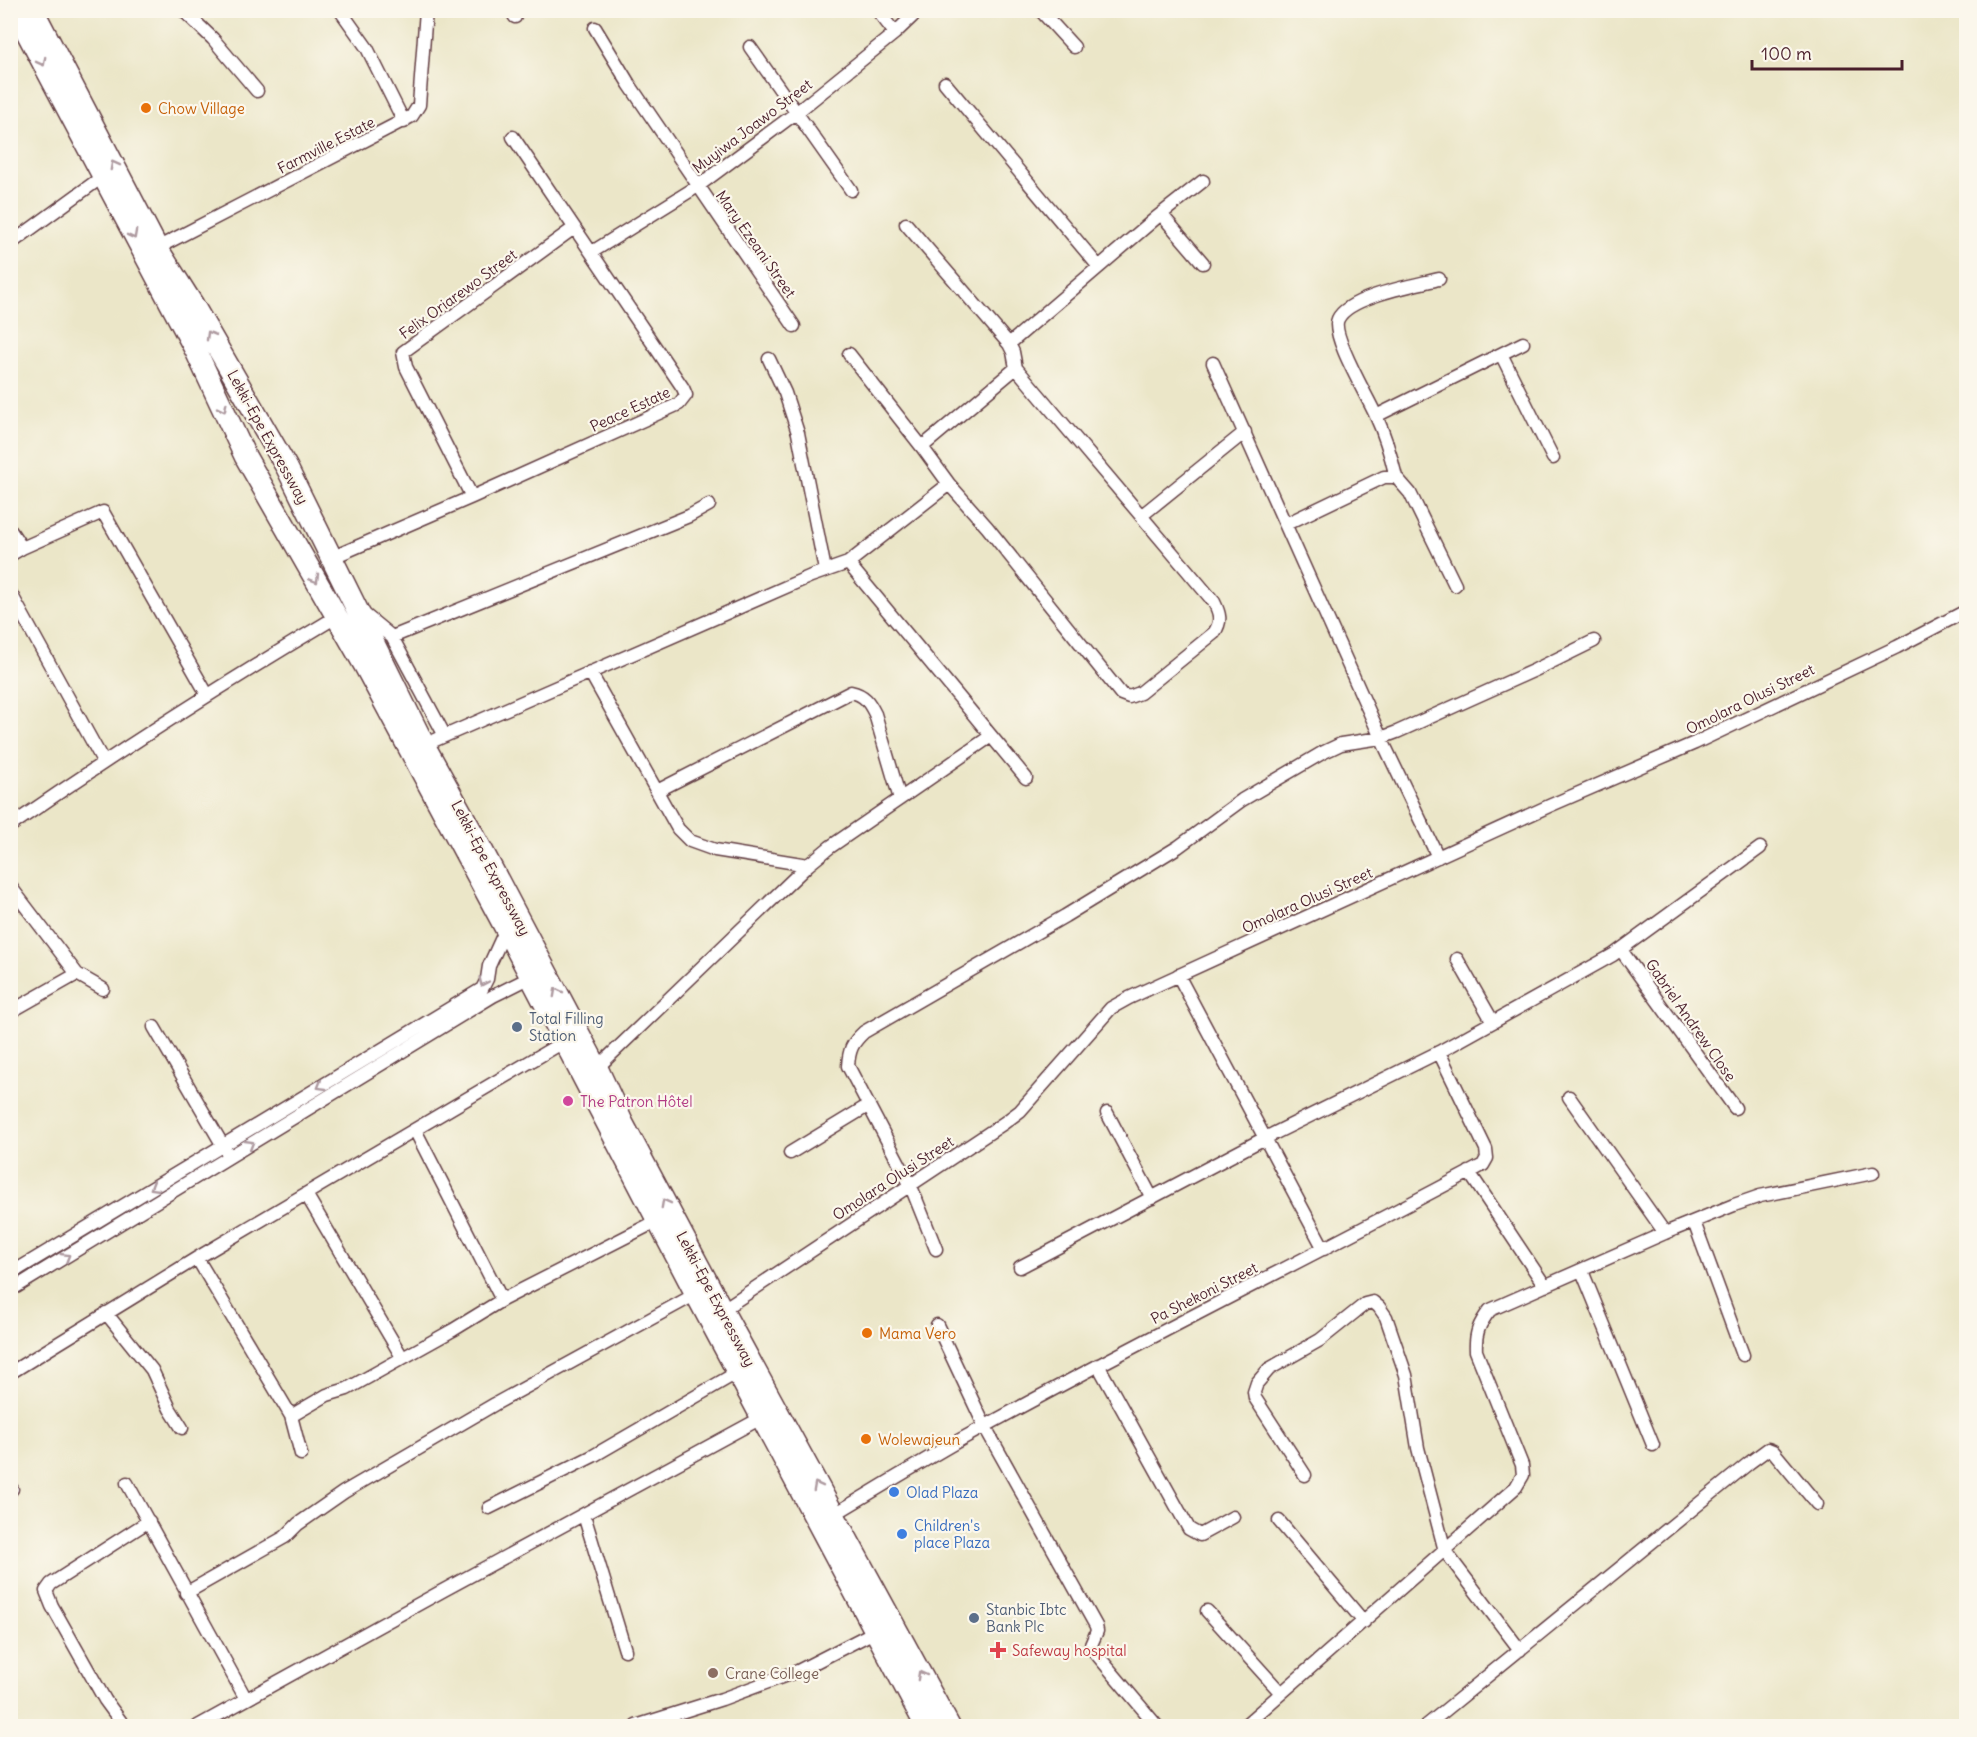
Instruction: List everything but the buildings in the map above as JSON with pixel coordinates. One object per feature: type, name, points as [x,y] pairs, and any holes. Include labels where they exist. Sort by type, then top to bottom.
[{"type":"highway","name":"Lekki-Epe Expressway","points":[[15,10],[195,349],[245,456],[346,613],[483,852],[722,1310],[949,1726]]},
{"type":"highway","name":"Lekki-Epe Expressway","points":[[33,10],[157,248],[193,305],[278,452],[331,558],[346,613],[365,666],[506,928],[657,1221],[926,1726]]},
{"type":"highway","points":[[245,456],[278,452]]},
{"type":"highway","points":[[256,476],[278,452]]},
{"type":"street","points":[[183,10],[213,39],[257,91]]},
{"type":"street","points":[[340,10],[367,48],[404,122],[412,116],[419,105],[426,10]]},
{"type":"street","points":[[877,10],[895,33]]},
{"type":"street","name":"Muyiwa Joawo Street","points":[[592,252],[698,186],[795,113],[895,33],[920,10]]},
{"type":"street","points":[[1040,10],[1074,46]]},
{"type":"street","name":"Mary Ezeani Street","points":[[595,28],[629,84],[794,326]]},
{"type":"street","points":[[750,47],[851,190]]},
{"type":"street","points":[[945,83],[1098,267]]},
{"type":"street","name":"Farmville Estate","points":[[157,248],[404,122]]},
{"type":"street","name":"Peace Estate","points":[[331,558],[472,497],[684,400],[686,395],[683,388],[513,137]]},
{"type":"street","points":[[10,244],[102,177]]},
{"type":"street","points":[[1009,344],[1203,181]]},
{"type":"street","points":[[1161,214],[1203,263]]},
{"type":"street","points":[[849,354],[949,484],[987,527],[1121,694],[1129,697],[1140,693],[1214,633],[1220,624],[1220,612],[1214,602],[1016,368],[1009,344],[906,224]]},
{"type":"street","name":"Felix Oriarewo Street","points":[[472,497],[406,367],[404,352],[574,228]]},
{"type":"street","points":[[1439,279],[1360,300],[1338,317],[1336,325],[1340,342],[1377,416],[1396,477],[1410,493],[1455,585]]},
{"type":"street","points":[[1377,416],[1523,343]]},
{"type":"street","points":[[1501,354],[1553,458]]},
{"type":"street","points":[[769,359],[785,393],[798,433],[825,570]]},
{"type":"street","points":[[1213,363],[1381,738],[1438,857]]},
{"type":"street","points":[[922,447],[1016,368]]},
{"type":"street","points":[[1141,516],[1245,432]]},
{"type":"street","points":[[1286,524],[1384,477],[1396,477]]},
{"type":"street","points":[[423,745],[825,570],[848,563],[949,484]]},
{"type":"street","points":[[392,637],[689,516],[709,505]]},
{"type":"street","points":[[10,555],[103,512],[207,694]]},
{"type":"street","points":[[10,530],[22,548]]},
{"type":"street","points":[[848,563],[1026,778]]},
{"type":"street","points":[[10,592],[103,761]]},
{"type":"street","name":"Omolara Olusi Street","points":[[722,1310],[1004,1124],[1020,1111],[1111,1008],[1178,975],[1438,857],[1695,743],[1897,647],[1966,611]]},
{"type":"street","points":[[10,826],[103,761],[207,694],[346,613],[392,637],[445,736]]},
{"type":"street","points":[[936,1249],[910,1184],[848,1066],[849,1052],[853,1042],[864,1032],[1065,916],[1178,847],[1242,800],[1322,753],[1341,744],[1381,738],[1397,732],[1594,641]]},
{"type":"street","points":[[590,672],[678,829],[690,841],[715,850],[808,865]]},
{"type":"street","points":[[657,791],[851,692],[862,695],[869,702],[875,714],[900,799]]},
{"type":"street","points":[[597,1068],[808,865],[830,847],[991,736]]},
{"type":"street","points":[[1020,1267],[1265,1138],[1439,1052],[1494,1022],[1621,950],[1760,848]]},
{"type":"street","points":[[10,886],[77,974],[103,989]]},
{"type":"street","points":[[10,1284],[16,1287],[229,1157],[423,1032],[482,989],[487,979],[489,966],[506,928]]},
{"type":"street","name":"Gabriel Andrew Close","points":[[1621,950],[1735,1108]]},
{"type":"street","points":[[1456,959],[1494,1022]]},
{"type":"street","points":[[10,1012],[77,974]]},
{"type":"street","points":[[1178,975],[1324,1249]]},
{"type":"street","points":[[10,1274],[223,1146],[423,1032],[531,977]]},
{"type":"street","points":[[154,1028],[229,1157]]},
{"type":"street","points":[[10,1373],[197,1258],[565,1041]]},
{"type":"street","name":"Pa Shekoni Street","points":[[833,1515],[1098,1365],[1483,1165],[1487,1158],[1486,1149],[1439,1052]]},
{"type":"street","points":[[1569,1097],[1665,1233]]},
{"type":"street","points":[[790,1153],[868,1105]]},
{"type":"street","points":[[1107,1113],[1152,1198]]},
{"type":"street","points":[[415,1130],[502,1300]]},
{"type":"street","points":[[1469,1172],[1545,1286]]},
{"type":"street","points":[[1244,1726],[1516,1487],[1523,1475],[1522,1465],[1476,1351],[1475,1337],[1479,1324],[1490,1310],[1665,1233],[1760,1196],[1873,1173]]},
{"type":"street","points":[[306,1194],[402,1357]]},
{"type":"street","points":[[291,1416],[327,1395],[347,1389],[502,1300],[657,1221]]},
{"type":"street","points":[[1694,1222],[1743,1354]]},
{"type":"street","points":[[197,1258],[291,1416],[301,1454]]},
{"type":"street","points":[[1582,1271],[1653,1445]]},
{"type":"street","points":[[186,1593],[285,1537],[298,1524],[354,1486],[495,1404],[696,1294]]},
{"type":"street","points":[[1305,1475],[1255,1398],[1257,1383],[1269,1369],[1320,1341],[1365,1304],[1372,1302],[1386,1317],[1406,1374],[1418,1448],[1445,1551],[1520,1650]]},
{"type":"street","points":[[106,1313],[152,1370],[182,1428]]},
{"type":"street","points":[[937,1325],[985,1427],[1096,1626],[1097,1631],[1091,1645],[1093,1650],[1157,1726]]},
{"type":"street","points":[[1098,1365],[1189,1529],[1200,1535],[1233,1517]]},
{"type":"street","points":[[489,1508],[593,1456],[738,1372]]},
{"type":"street","points":[[198,1726],[763,1417]]},
{"type":"street","points":[[1426,1726],[1768,1449],[1773,1451],[1816,1504]]},
{"type":"street","points":[[127,1483],[246,1700]]},
{"type":"street","points":[[584,1515],[625,1650]]},
{"type":"street","points":[[124,1726],[105,1700],[51,1606],[46,1591],[51,1584],[149,1521]]},
{"type":"street","points":[[1279,1521],[1364,1622]]},
{"type":"street","points":[[1207,1611],[1281,1693]]},
{"type":"street","points":[[636,1726],[722,1699],[798,1671],[876,1631]]},
{"type":"place","name":"Chow Village","points":[[146,108]]},
{"type":"place","name":"Total Filling Station","points":[[517,1027]]},
{"type":"place","name":"The Patron Hôtel","points":[[568,1101]]},
{"type":"place","name":"Mama Vero","points":[[867,1333]]},
{"type":"place","name":"Wolewajeun","points":[[866,1439]]},
{"type":"place","name":"Olad Plaza","points":[[894,1492]]},
{"type":"place","name":"Children's place Plaza","points":[[902,1534]]},
{"type":"place","name":"Stanbic Ibtc Bank Plc","points":[[974,1618]]},
{"type":"place","name":"Safeway hospital","points":[[998,1650]]},
{"type":"place","name":"Crane College","points":[[713,1673]]}]
